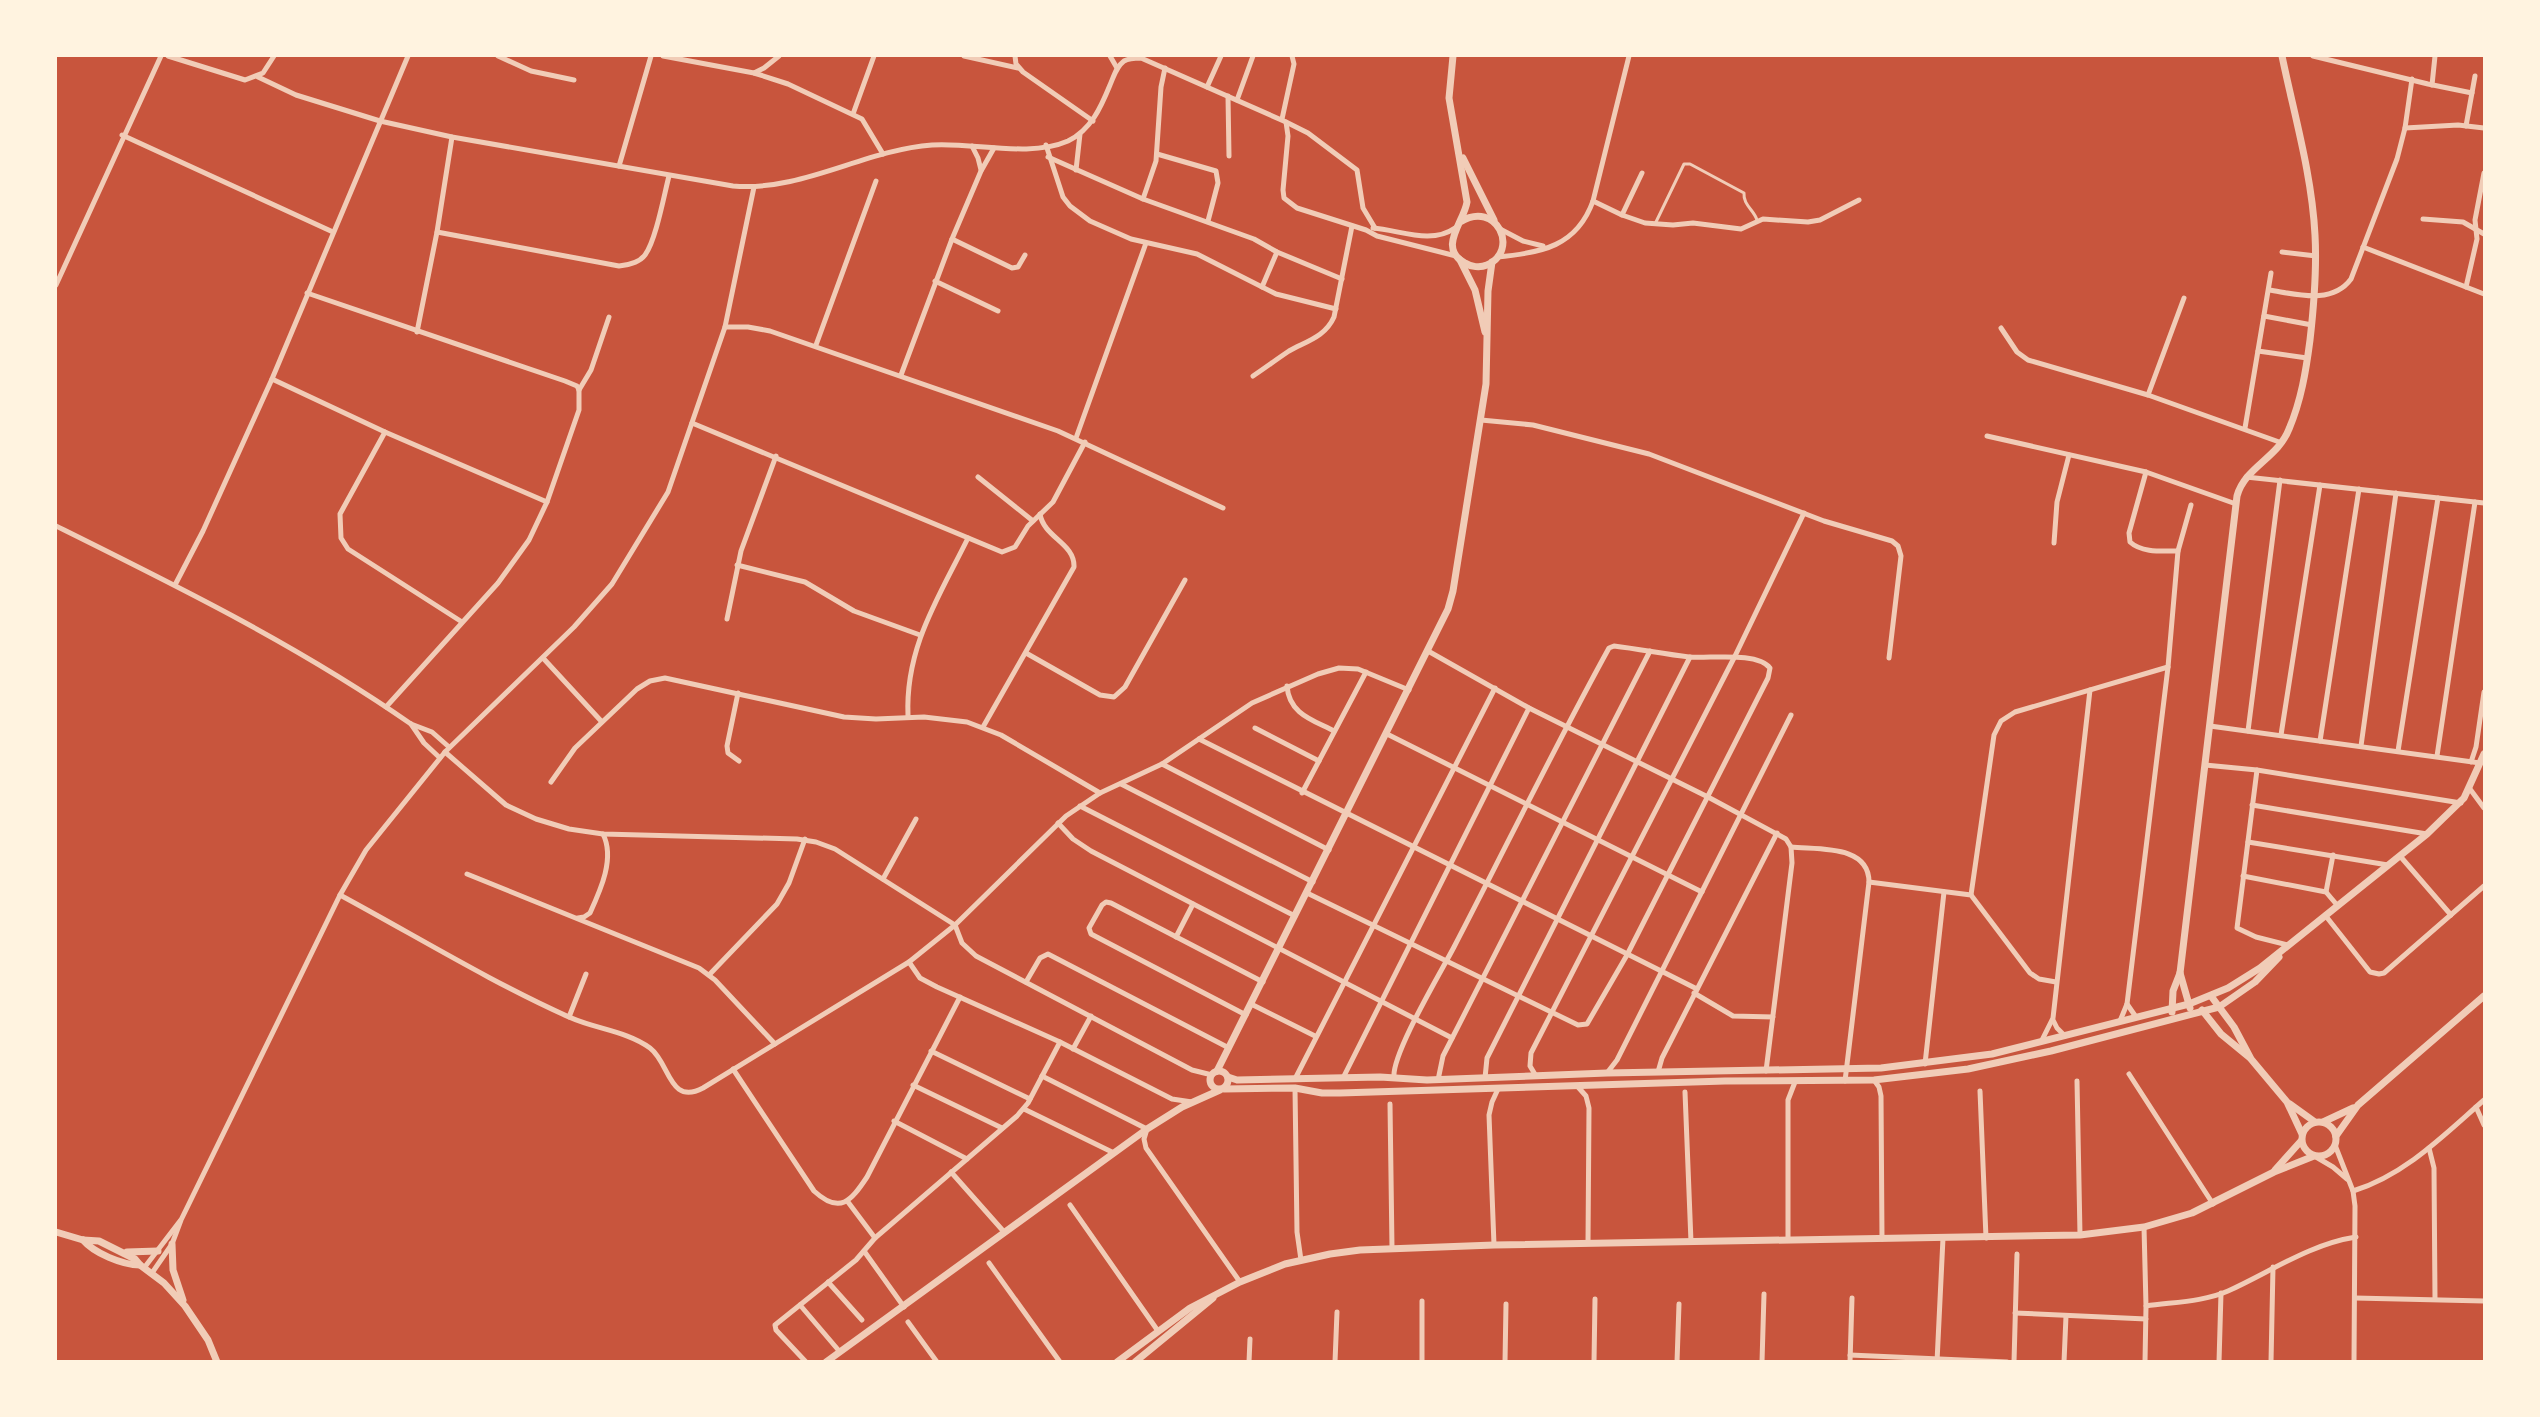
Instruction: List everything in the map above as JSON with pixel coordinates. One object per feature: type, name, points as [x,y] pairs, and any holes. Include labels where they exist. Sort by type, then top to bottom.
[{"type":"street","points":[[56,285],[122,135],[161,56]]},
{"type":"street","points":[[168,56],[238,80],[258,77],[268,68],[274,56]]},
{"type":"street","points":[[174,585],[203,531],[272,379],[408,56]]},
{"type":"street","points":[[498,56],[531,71],[574,80]]},
{"type":"street","points":[[619,166],[651,56]]},
{"type":"street","points":[[663,56],[754,73],[788,84],[853,114],[868,126],[883,154]]},
{"type":"street","points":[[754,73],[779,56]]},
{"type":"street","points":[[853,114],[874,56]]},
{"type":"street","points":[[964,56],[1018,68],[1092,121]]},
{"type":"street","points":[[1015,56],[1018,68]]},
{"type":"street","points":[[1110,56],[1117,68]]},
{"type":"street","points":[[1207,87],[1221,56]]},
{"type":"street","points":[[1237,100],[1253,56]]},
{"type":"street","points":[[1292,56],[1294,64],[1284,121],[1288,136],[1284,198],[1297,208],[1366,230],[1377,236],[1458,258],[1476,267],[1495,259],[1559,243],[1578,230],[1585,221],[1593,201],[1629,56]]},
{"type":"street","points":[[1453,56],[1449,98],[1467,195],[1466,209],[1452,242],[1480,307],[1488,349]]},
{"type":"street","points":[[2173,1019],[2173,991],[2180,974],[2239,489],[2246,477],[2282,443],[2295,412],[2312,325],[2316,256],[2312,209],[2282,56]]},
{"type":"street","points":[[2313,56],[2472,93]]},
{"type":"street","points":[[2432,85],[2434,56]]},
{"type":"street","points":[[258,77],[296,95],[380,121],[452,137],[669,176],[754,187],[811,176],[899,149],[933,145],[1013,149],[1065,142],[1080,134],[1092,121],[1117,68],[1130,58],[1145,57],[1308,133],[1357,170],[1363,208],[1375,228]]},
{"type":"street","points":[[1143,199],[1157,154],[1159,105],[1165,68]]},
{"type":"street","points":[[2466,126],[2475,76]]},
{"type":"street","points":[[2269,290],[2315,297],[2338,291],[2351,279],[2393,170],[2405,128],[2412,79]]},
{"type":"street","points":[[1228,96],[1229,156]]},
{"type":"street","points":[[2405,128],[2466,126],[2484,129]]},
{"type":"street","points":[[1076,170],[1080,134]]},
{"type":"street","points":[[122,135],[333,232]]},
{"type":"street","points":[[417,332],[437,232],[452,137]]},
{"type":"street","points":[[972,146],[981,171]]},
{"type":"street","points":[[1046,146],[1057,185],[1071,206],[1090,221],[1146,243],[1197,254],[1262,287],[1292,299],[1336,309]]},
{"type":"street","points":[[1458,147],[1498,226],[1503,243],[1495,259],[1488,291],[1486,384],[1453,591],[1441,626],[1263,982],[1214,1073],[1212,1085],[1222,1089],[1296,1088],[1329,1093],[1725,1081],[1845,1081],[1923,1076],[1985,1066],[2051,1051],[2219,1007],[2255,982],[2288,945]]},
{"type":"street","points":[[900,375],[952,239],[981,171],[994,148]]},
{"type":"street","points":[[1157,154],[1216,171],[1219,179],[1208,221]]},
{"type":"street","points":[[1048,157],[1143,199],[1254,239],[1277,252],[1342,279]]},
{"type":"street","points":[[1622,215],[1642,173]]},
{"type":"street","points":[[2466,287],[2477,239],[2475,220],[2484,173]]},
{"type":"street","points":[[437,232],[620,266],[631,265],[646,254],[651,243],[669,176]]},
{"type":"street","points":[[816,345],[876,181]]},
{"type":"street","points":[[152,1273],[172,1244],[181,1220],[340,895],[366,850],[447,750],[574,627],[612,584],[668,492],[725,327],[754,187]]},
{"type":"street","points":[[1593,201],[1622,215],[1654,224],[1693,223],[1741,229],[1757,220],[1808,222],[1820,220],[1859,200]]},
{"type":"street","points":[[1366,230],[1375,228],[1429,236],[1443,234],[1474,216],[1489,218],[1523,241],[1548,246]]},
{"type":"street","points":[[2423,219],[2459,221],[2484,234]]},
{"type":"street","points":[[1253,376],[1325,332],[1334,317],[1352,226]]},
{"type":"street","points":[[952,239],[1012,268],[1018,267],[1025,255]]},
{"type":"street","points":[[1076,438],[1146,243]]},
{"type":"street","points":[[2363,247],[2484,294]]},
{"type":"street","points":[[1262,287],[1277,252]]},
{"type":"street","points":[[2282,252],[2316,256]]},
{"type":"street","points":[[2245,428],[2271,273]]},
{"type":"street","points":[[935,281],[998,311]]},
{"type":"street","points":[[307,293],[565,381],[577,386],[579,390]]},
{"type":"street","points":[[2148,395],[2184,298]]},
{"type":"street","points":[[2264,316],[2312,325]]},
{"type":"street","points":[[386,707],[498,583],[529,540],[548,502],[579,410],[579,390],[591,370],[609,317]]},
{"type":"street","points":[[725,327],[759,328],[816,345],[1076,438],[1223,508]]},
{"type":"street","points":[[2001,328],[2017,352],[2024,358],[2148,395],[2282,443]]},
{"type":"street","points":[[2259,351],[2307,358]]},
{"type":"street","points":[[272,379],[385,432],[548,502]]},
{"type":"street","points":[[1481,420],[1533,425],[1649,454],[1803,513],[1888,540],[1898,546],[1901,556],[1889,658]]},
{"type":"street","points":[[692,423],[776,456],[998,552],[1007,552],[1018,544],[1033,521],[1053,502],[1084,442]]},
{"type":"street","points":[[385,432],[340,514],[341,538],[348,549],[462,622]]},
{"type":"street","points":[[1987,436],[2146,472],[2236,504]]},
{"type":"street","points":[[2054,543],[2057,502],[2069,455]]},
{"type":"street","points":[[727,619],[737,565],[776,456]]},
{"type":"street","points":[[2146,472],[2129,533],[2130,542],[2143,550],[2178,551]]},
{"type":"street","points":[[978,477],[1033,521]]},
{"type":"street","points":[[2246,477],[2484,503]]},
{"type":"street","points":[[2248,731],[2280,480]]},
{"type":"street","points":[[2281,735],[2320,485]]},
{"type":"street","points":[[2320,741],[2359,489]]},
{"type":"street","points":[[2361,746],[2396,493]]},
{"type":"street","points":[[2398,751],[2438,498]]},
{"type":"street","points":[[2437,756],[2475,502]]},
{"type":"street","points":[[2120,1021],[2127,1004],[2168,667],[2178,551],[2191,505]]},
{"type":"street","points":[[1536,1076],[1530,1066],[1531,1053],[1735,656],[1803,513]]},
{"type":"street","points":[[983,727],[1074,567],[1071,552],[1047,531],[1040,514]]},
{"type":"street","points":[[56,526],[174,585],[276,640],[411,724],[432,732],[493,795],[513,809],[552,825],[603,834],[805,840],[835,849],[955,925],[958,937],[971,952],[1192,1070],[1223,1072],[1228,1077],[1237,1080],[1296,1077],[1438,1080],[1607,1073],[1846,1070],[1924,1064],[1983,1056],[2193,1003],[2245,978],[2427,834],[2461,803],[2470,789],[2484,754]]},
{"type":"street","points":[[908,717],[909,675],[920,635],[968,538]]},
{"type":"street","points":[[737,565],[805,582],[854,611],[920,635]]},
{"type":"street","points":[[1026,653],[1100,695],[1114,697],[1125,687],[1185,580]]},
{"type":"street","points":[[1307,893],[1374,927],[1410,944],[1446,962],[1518,997],[1581,1026],[1587,1024],[1627,955],[1768,678],[1770,668],[1768,665],[1735,656],[1690,657],[1614,646],[1609,648],[1566,726],[1528,804],[1446,962],[1416,1020],[1397,1056],[1394,1078]]},
{"type":"street","points":[[1428,651],[1529,708],[1708,797],[1786,839],[1791,847],[1792,863],[1766,1071]]},
{"type":"street","points":[[1438,1080],[1443,1056],[1561,821],[1650,651]]},
{"type":"street","points":[[1485,1077],[1487,1058],[1690,657]]},
{"type":"street","points":[[543,658],[602,722]]},
{"type":"street","points":[[2056,982],[2039,980],[2030,973],[1971,895],[1994,735],[2001,721],[2015,712],[2168,667]]},
{"type":"street","points":[[340,895],[569,1017],[624,1035],[647,1046],[660,1058],[674,1085],[684,1092],[697,1091],[909,962],[955,925],[1058,823],[1080,806],[1100,793],[1162,764],[1252,703],[1328,670],[1348,668],[1366,672],[1409,690]]},
{"type":"street","points":[[1302,793],[1366,672]]},
{"type":"street","points":[[551,782],[568,756],[602,722],[643,684],[657,679],[679,680],[854,719],[908,717],[954,719],[983,727],[1011,740],[1100,793]]},
{"type":"street","points":[[1287,686],[1290,702],[1297,711],[1334,731]]},
{"type":"street","points":[[1296,1077],[1495,688]]},
{"type":"street","points":[[2041,1042],[2049,1031],[2053,1018],[2090,690]]},
{"type":"street","points":[[2471,762],[2476,747],[2484,692]]},
{"type":"street","points":[[738,693],[727,750],[730,756],[739,761]]},
{"type":"street","points":[[1343,1078],[1529,708]]},
{"type":"street","points":[[1607,1073],[1617,1060],[1791,715]]},
{"type":"street","points":[[411,724],[440,758]]},
{"type":"street","points":[[2210,726],[2480,763]]},
{"type":"street","points":[[1255,728],[1318,761]]},
{"type":"street","points":[[1387,734],[1702,892]]},
{"type":"street","points":[[1199,739],[1413,849],[1661,972],[1733,1016],[1773,1017]]},
{"type":"street","points":[[1162,764],[1329,850]]},
{"type":"street","points":[[2205,765],[2257,770],[2461,803]]},
{"type":"street","points":[[2257,770],[2237,928],[2256,937],[2288,945]]},
{"type":"street","points":[[1121,784],[1313,882]]},
{"type":"street","points":[[2470,789],[2484,808]]},
{"type":"street","points":[[2252,805],[2427,834]]},
{"type":"street","points":[[1080,806],[1295,916]]},
{"type":"street","points":[[883,879],[916,819]]},
{"type":"street","points":[[1058,823],[1082,846],[1452,1038]]},
{"type":"street","points":[[1658,1072],[1662,1058],[1695,991],[1777,833]]},
{"type":"street","points":[[577,918],[590,913],[609,861],[608,846],[603,834]]},
{"type":"street","points":[[709,975],[777,904],[789,883],[805,840]]},
{"type":"street","points":[[2248,842],[2388,865]]},
{"type":"street","points":[[1791,847],[1852,854],[1865,864],[1869,882],[1845,1081]]},
{"type":"street","points":[[2326,892],[2333,855]]},
{"type":"street","points":[[2400,856],[2451,915]]},
{"type":"street","points":[[467,874],[689,963],[709,975],[775,1044]]},
{"type":"street","points":[[2243,876],[2326,892],[2337,905]]},
{"type":"street","points":[[1869,882],[1971,895]]},
{"type":"street","points":[[2325,915],[2370,972],[2379,974],[2484,886]]},
{"type":"street","points":[[1924,1064],[1944,892]]},
{"type":"street","points":[[1246,1015],[1091,934],[1089,928],[1106,902],[1263,982]]},
{"type":"street","points":[[1176,937],[1193,904]]},
{"type":"street","points":[[1026,982],[1040,958],[1048,954],[1229,1048]]},
{"type":"street","points":[[909,962],[920,978],[960,998],[982,1005],[1167,1096],[1192,1102]]},
{"type":"street","points":[[569,1017],[586,974]]},
{"type":"street","points":[[2180,974],[2193,1003],[2204,1012],[2221,1034],[2251,1059],[2287,1102],[2305,1151],[2334,1167],[2348,1180]]},
{"type":"street","points":[[2211,996],[2234,1027],[2251,1059]]},
{"type":"street","points":[[1117,1362],[1190,1308],[1240,1282],[1301,1260],[1330,1254],[1392,1248],[1494,1245],[2080,1235],[2144,1227],[2213,1204],[2274,1172],[2315,1156],[2328,1154],[2358,1105],[2484,996]]},
{"type":"street","points":[[733,1069],[814,1191],[832,1203],[848,1202],[867,1177],[913,1084],[960,998]]},
{"type":"street","points":[[2191,1016],[2193,1003]]},
{"type":"street","points":[[1251,1004],[1315,1036]]},
{"type":"street","points":[[2127,1004],[2136,1017]]},
{"type":"street","points":[[1073,1049],[1091,1016]]},
{"type":"street","points":[[2053,1018],[2057,1028],[2065,1036]]},
{"type":"street","points":[[806,1362],[775,1326],[856,1260],[874,1238],[1024,1109],[1060,1042]]},
{"type":"street","points":[[932,1051],[1030,1099]]},
{"type":"street","points":[[2129,1074],[2213,1204]]},
{"type":"street","points":[[1042,1076],[1147,1129]]},
{"type":"street","points":[[826,1362],[1147,1129],[1192,1102],[1222,1089],[1228,1084],[1228,1077]]},
{"type":"street","points":[[1308,1090],[1309,1077]]},
{"type":"street","points":[[1874,1080],[1881,1096],[1882,1239]]},
{"type":"street","points":[[2078,1081],[2080,1235]]},
{"type":"street","points":[[1788,1240],[1788,1100],[1796,1082]]},
{"type":"street","points":[[913,1084],[1002,1128]]},
{"type":"street","points":[[1578,1087],[1586,1096],[1589,1108],[1588,1243]]},
{"type":"street","points":[[1296,1088],[1297,1232],[1301,1260]]},
{"type":"street","points":[[1494,1245],[1490,1115],[1492,1102],[1498,1089]]},
{"type":"street","points":[[1980,1091],[1986,1238]]},
{"type":"street","points":[[1685,1092],[1692,1242]]},
{"type":"street","points":[[2353,1191],[2388,1178],[2429,1148],[2484,1100]]},
{"type":"street","points":[[2287,1102],[2319,1122],[2329,1125],[2353,1191],[2356,1237],[2354,1362]]},
{"type":"street","points":[[1390,1104],[1392,1248]]},
{"type":"street","points":[[2274,1172],[2302,1138],[2307,1127],[2358,1105]]},
{"type":"street","points":[[2476,1107],[2484,1125]]},
{"type":"street","points":[[1024,1109],[1114,1153]]},
{"type":"street","points":[[894,1121],[967,1159]]},
{"type":"street","points":[[1147,1129],[1144,1139],[1149,1153],[1240,1282]]},
{"type":"street","points":[[2429,1148],[2434,1168],[2435,1299]]},
{"type":"street","points":[[951,1172],[1005,1233]]},
{"type":"street","points":[[848,1202],[874,1238]]},
{"type":"street","points":[[1070,1205],[1158,1331]]},
{"type":"street","points":[[142,1267],[158,1251],[181,1220]]},
{"type":"street","points":[[2144,1227],[2145,1362]]},
{"type":"street","points":[[56,1232],[83,1240],[99,1240],[124,1251],[142,1267]]},
{"type":"street","points":[[2146,1306],[2208,1298],[2273,1267],[2337,1241],[2356,1237]]},
{"type":"street","points":[[1937,1360],[1943,1238]]},
{"type":"street","points":[[83,1240],[91,1248],[152,1273],[185,1306],[208,1340],[217,1362]]},
{"type":"street","points":[[172,1244],[173,1270],[185,1306]]},
{"type":"street","points":[[124,1251],[158,1251]]},
{"type":"street","points":[[864,1251],[904,1307]]},
{"type":"street","points":[[2014,1362],[2017,1254]]},
{"type":"street","points":[[989,1263],[1060,1362]]},
{"type":"street","points":[[2271,1362],[2273,1267]]},
{"type":"street","points":[[828,1282],[862,1320]]},
{"type":"street","points":[[2219,1362],[2221,1293]]},
{"type":"street","points":[[1762,1362],[1764,1294]]},
{"type":"street","points":[[1135,1362],[1215,1296]]},
{"type":"street","points":[[1852,1298],[1850,1358],[2007,1362]]},
{"type":"street","points":[[2355,1298],[2484,1301]]},
{"type":"street","points":[[1594,1299],[1594,1362]]},
{"type":"street","points":[[1422,1301],[1422,1362]]},
{"type":"street","points":[[1505,1362],[1506,1304]]},
{"type":"street","points":[[1677,1362],[1679,1304]]},
{"type":"street","points":[[800,1305],[840,1352]]},
{"type":"street","points":[[1335,1362],[1337,1312]]},
{"type":"street","points":[[2015,1313],[2146,1319]]},
{"type":"street","points":[[2064,1362],[2066,1316]]},
{"type":"street","points":[[908,1322],[937,1362]]},
{"type":"street","points":[[1249,1362],[1250,1339]]},
{"type":"lane","points":[[1654,224],[1684,164],[1690,164],[1744,193],[1746,205],[1755,213],[1757,220]]}]
